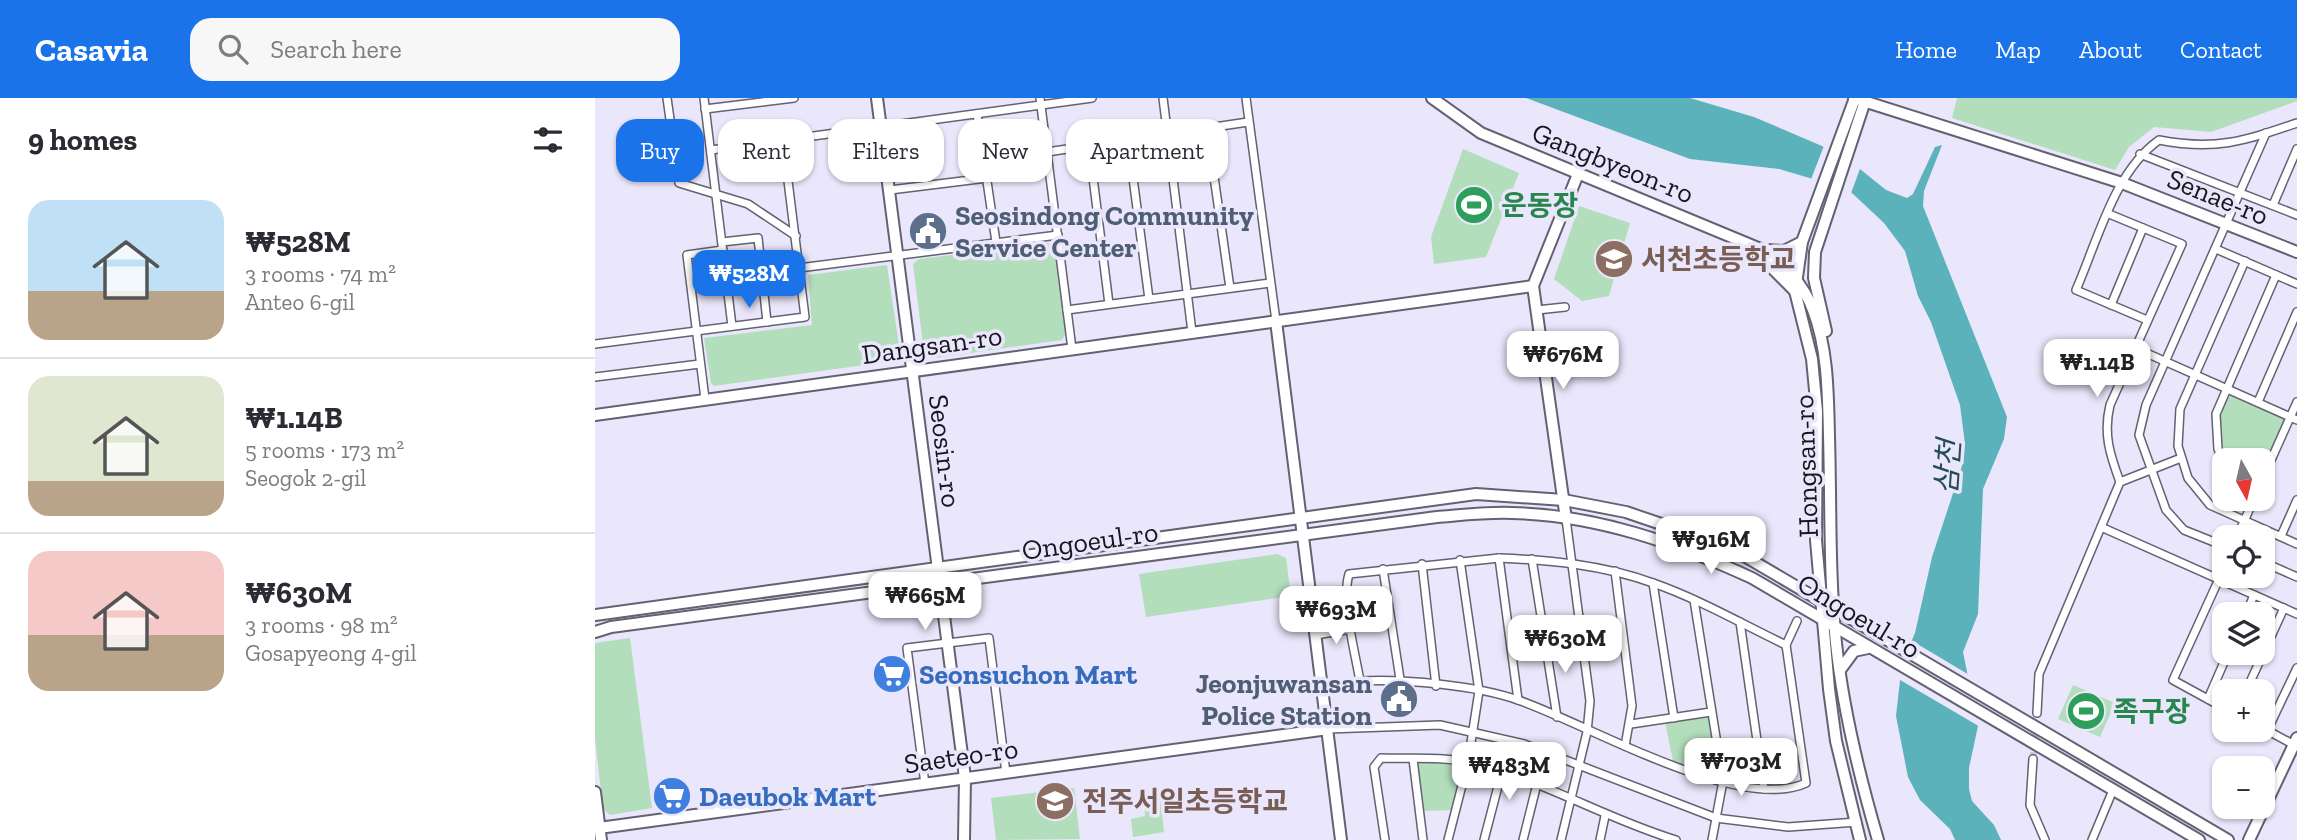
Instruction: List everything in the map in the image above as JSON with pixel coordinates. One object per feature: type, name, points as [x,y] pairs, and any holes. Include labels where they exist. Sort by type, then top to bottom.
[{"type":"street","points":[[667,98],[678,183],[748,204],[796,236]]},
{"type":"street","points":[[704,98],[732,326]]},
{"type":"street","points":[[705,109],[794,98]]},
{"type":"street","name":"Seosin-ro","points":[[877,98],[880,119]]},
{"type":"street","points":[[943,119],[1041,102],[1092,98]]},
{"type":"street","points":[[1163,98],[1166,119]]},
{"type":"street","points":[[1246,98],[1341,840]]},
{"type":"street","name":"Gangbyeon-ro","points":[[1432,98],[1481,132],[1773,256],[1813,308],[1823,345]]},
{"type":"street","name":"Hongsan-ro","points":[[1859,99],[1815,252],[1814,278],[1828,342],[1823,345],[1828,395],[1835,628],[1847,723],[1878,840]]},
{"type":"street","name":"Senae-ro","points":[[1859,99],[2122,183],[2297,252]]},
{"type":"street","points":[[977,114],[978,119]]},
{"type":"street","name":"Hongsan-ro","points":[[1856,116],[1802,242],[1795,286],[1812,359],[1817,411],[1816,540],[1820,602],[1836,741],[1860,840]]},
{"type":"street","points":[[1228,125],[1248,122]]},
{"type":"street","points":[[2122,183],[2140,154],[2159,140],[2193,146],[2216,146],[2297,123]]},
{"type":"street","points":[[2212,541],[2184,530],[2165,510],[2139,435],[2146,405],[2266,133]]},
{"type":"street","points":[[710,146],[718,146]]},
{"type":"street","points":[[2273,205],[2297,149]]},
{"type":"street","points":[[2140,154],[2297,215]]},
{"type":"street","points":[[1561,840],[1580,766],[1590,701],[1574,565],[1534,286],[1578,174]]},
{"type":"street","points":[[595,344],[805,317],[789,182]]},
{"type":"street","name":"Seosin-ro","points":[[889,182],[965,778],[964,840]]},
{"type":"street","points":[[890,190],[958,182]]},
{"type":"street","points":[[987,182],[996,242]]},
{"type":"street","points":[[1051,182],[1072,349]]},
{"type":"street","points":[[1093,182],[1109,304]]},
{"type":"street","points":[[1134,182],[1149,299]]},
{"type":"street","points":[[1174,182],[1192,332]]},
{"type":"street","points":[[1214,182],[1230,288]]},
{"type":"street","name":"Senae-ro","points":[[2111,305],[2076,290],[2122,183]]},
{"type":"street","points":[[2036,713],[2039,674],[2120,482],[2107,448],[2106,419],[2182,244],[2109,214]]},
{"type":"street","points":[[2143,228],[2111,305],[2147,320]]},
{"type":"street","points":[[799,268],[1058,235]]},
{"type":"street","points":[[705,400],[687,255],[758,238],[767,322]]},
{"type":"street","name":"Gangbyeon-ro","points":[[1745,242],[1795,286]]},
{"type":"street","points":[[1763,250],[1784,251],[1802,242]]},
{"type":"street","points":[[2216,249],[2297,284]]},
{"type":"street","points":[[2245,261],[2192,374],[2177,418],[2181,458],[2194,489],[2210,506],[2297,544]]},
{"type":"street","points":[[2219,448],[2215,434],[2216,414],[2277,275]]},
{"type":"street","points":[[1067,310],[1270,283]]},
{"type":"street","name":"Dangsan-ro","points":[[595,415],[1534,286]]},
{"type":"street","points":[[1537,310],[1565,307]]},
{"type":"street","points":[[2258,402],[2297,312]]},
{"type":"street","points":[[2135,348],[2294,418]]},
{"type":"street","points":[[595,377],[700,364]]},
{"type":"street","points":[[2275,455],[2294,418],[2297,402]]},
{"type":"street","points":[[2120,482],[2181,458]]},
{"type":"street","name":"Ongoeul-ro","points":[[595,615],[1476,494],[1564,500],[1626,512],[1729,547],[2228,840]]},
{"type":"street","points":[[2281,536],[2297,500]]},
{"type":"street","points":[[2242,525],[2248,511]]},
{"type":"street","name":"Ongoeul-ro","points":[[595,632],[1437,517],[1512,513],[1566,519],[1621,528],[1684,547],[1752,578],[1835,628],[1853,645],[1868,648],[2199,840]]},
{"type":"street","points":[[2101,527],[2212,577]]},
{"type":"street","points":[[1499,558],[1518,700]]},
{"type":"street","points":[[1532,559],[1557,717]]},
{"type":"street","points":[[1786,645],[1695,600],[1653,583],[1615,571],[1574,565],[1532,559],[1460,560],[1349,574],[1347,582],[1351,629],[1360,681],[1400,679],[1518,700],[1587,732],[1625,746],[1723,781],[1764,789],[1794,789],[1806,783],[1786,645],[1797,621]]},
{"type":"street","points":[[1448,840],[1468,762],[1479,691],[1460,560]]},
{"type":"street","points":[[1422,564],[1436,686]]},
{"type":"street","points":[[2275,568],[2297,578]]},
{"type":"street","points":[[1383,569],[1400,679]]},
{"type":"street","points":[[1615,571],[1632,706],[1631,724],[1625,746]]},
{"type":"street","points":[[1653,583],[1674,718]]},
{"type":"street","points":[[2212,701],[2173,680],[2215,588]]},
{"type":"street","points":[[2238,588],[2297,614]]},
{"type":"street","points":[[2251,602],[2254,595]]},
{"type":"street","points":[[1695,600],[1723,781],[1712,840]]},
{"type":"street","points":[[2251,679],[2284,608]]},
{"type":"street","points":[[1740,622],[1764,789]]},
{"type":"street","points":[[595,625],[611,628]]},
{"type":"street","points":[[1316,635],[1351,629]]},
{"type":"street","points":[[925,784],[907,648],[989,638],[1006,773]]},
{"type":"street","points":[[1840,670],[1853,645]]},
{"type":"street","points":[[2208,699],[2223,665]]},
{"type":"street","points":[[2275,710],[2297,668]]},
{"type":"street","points":[[1631,724],[1711,712]]},
{"type":"street","name":"Saeteo-ro","points":[[597,828],[1328,729],[1440,725],[1524,744],[1716,818],[1788,827],[1857,822]]},
{"type":"street","points":[[2249,840],[2296,743],[2275,734]]},
{"type":"street","points":[[2073,767],[2080,754]]},
{"type":"street","points":[[1385,840],[1374,767],[1381,758],[1468,762],[1502,771],[1605,816],[1676,840]]},
{"type":"street","points":[[2033,759],[2030,805],[2045,840]]},
{"type":"street","points":[[1413,760],[1423,840]]},
{"type":"street","points":[[1484,840],[1502,771]]},
{"type":"street","points":[[1524,836],[1537,784]]},
{"type":"street","points":[[2092,840],[2113,790]]},
{"type":"street","points":[[595,792],[597,828],[601,840]]},
{"type":"street","points":[[1599,840],[1605,816]]},
{"type":"street","points":[[1637,840],[1639,829]]},
{"type":"green space","points":[[1957,98],[2297,98],[2297,101],[2211,132],[2154,127],[2129,147],[2115,170],[1952,118]]},
{"type":"green space","name":"운동장","points":[[1463,149],[1519,173],[1486,257],[1434,264],[1431,237]]},
{"type":"green space","name":"운동장","points":[[1579,206],[1630,223],[1609,296],[1582,301],[1554,279]]},
{"type":"green space","points":[[1048,243],[1055,249],[1066,333],[1062,340],[935,358],[924,352],[913,264],[919,259]]},
{"type":"green space","points":[[887,265],[900,352],[893,361],[714,386],[711,383],[704,338],[812,325],[808,275]]},
{"type":"green space","points":[[2226,390],[2286,416],[2272,448],[2221,448],[2216,412]]},
{"type":"green space","points":[[1277,554],[1286,558],[1291,596],[1146,617],[1139,574]]},
{"type":"green space","points":[[630,638],[652,808],[610,815],[603,809],[595,739],[595,643]]},
{"type":"green space","name":"족구장","points":[[2073,685],[2115,703],[2100,737],[2058,719]]},
{"type":"green space","points":[[1708,717],[1716,769],[1711,775],[1673,761],[1665,722]]},
{"type":"green space","points":[[1418,762],[1457,765],[1462,774],[1454,810],[1420,811],[1415,767]]},
{"type":"green space","points":[[1074,788],[1080,839],[996,840],[991,798]]},
{"type":"green space","points":[[1160,798],[1164,832],[1133,837],[1131,819],[1145,816],[1144,800]]},
{"type":"water","points":[[1526,98],[1690,98],[1754,117],[1822,146],[1850,161],[1886,190],[1907,198],[1913,194],[1935,147],[1942,145],[1924,191],[1923,206],[2007,417],[2004,439],[1983,489],[1978,614],[1963,652],[1978,726],[1969,768],[1969,789],[1972,801],[1994,825],[2001,840],[1955,840],[1950,829],[1920,800],[1908,777],[1896,716],[1902,663],[1915,633],[1932,557],[1962,466],[1965,444],[1960,405],[1931,322],[1918,296],[1905,251],[1884,223],[1852,193],[1840,187],[1779,169],[1690,159]]},
{"type":"pier","points":[[1825,143],[1861,166],[1850,196],[1810,182]]},
{"type":"pier","points":[[1909,639],[1971,676],[1982,728],[1895,677]]},
{"type":"tunnel","points":[[2033,759],[2037,713]]},
{"type":"place","name":"운동장","points":[[1474,205]]},
{"type":"place","name":"Seosindong Community Service Center","points":[[928,231]]},
{"type":"place","name":"서천초등학교","points":[[1614,259]]},
{"type":"place","name":"Seonsuchon Mart","points":[[892,674]]},
{"type":"place","name":"Jeonjuwansan Police Station","points":[[1399,699]]},
{"type":"place","name":"족구장","points":[[2086,711]]},
{"type":"place","name":"Daeubok Mart","points":[[672,796]]},
{"type":"place","name":"전주서일초등학교","points":[[1055,801]]},
{"type":"water label","name":"삼천","points":[[1948,467]]}]
